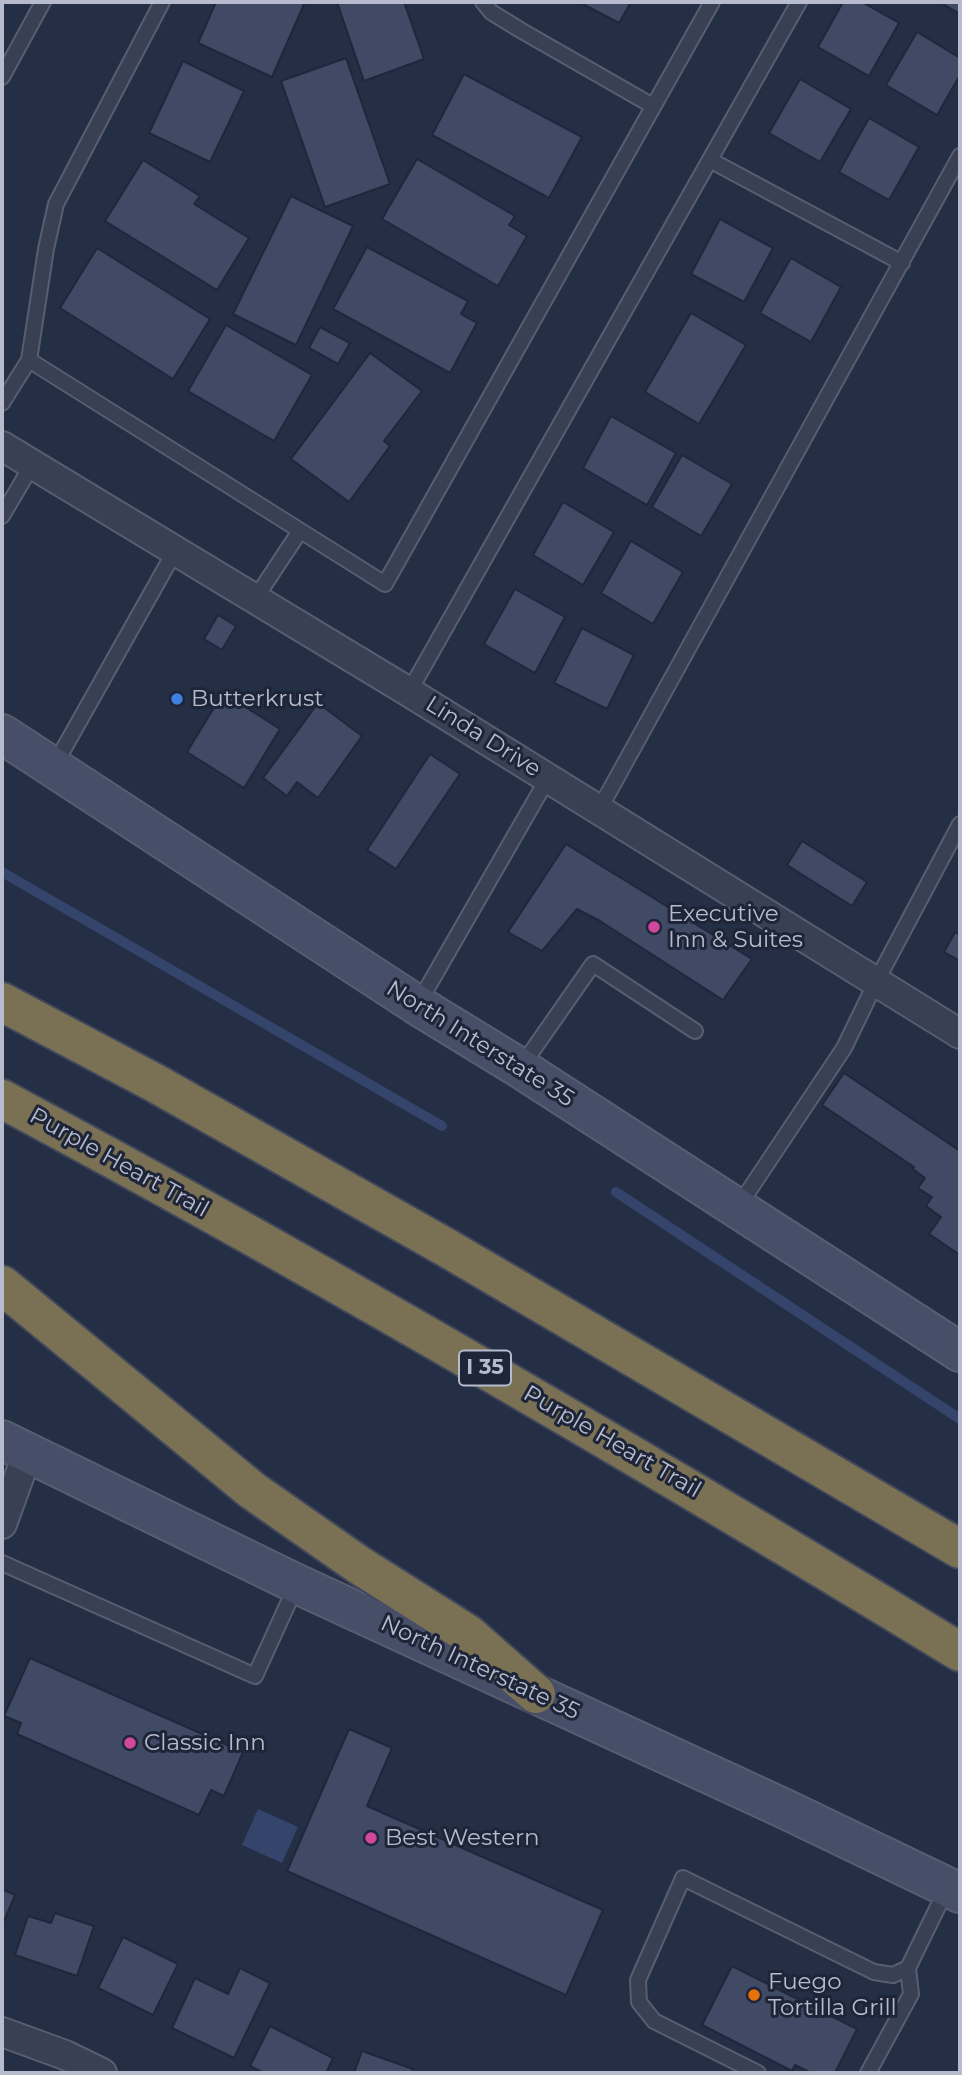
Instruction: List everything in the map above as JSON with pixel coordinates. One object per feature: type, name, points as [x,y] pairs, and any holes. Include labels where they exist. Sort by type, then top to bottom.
[{"type":"highway","points":[[2,1002],[155,1083],[447,1248],[960,1549]]},
{"type":"highway","name":"Purple Heart Trail","points":[[2,1099],[145,1176],[569,1416],[960,1652]]},
{"type":"highway","points":[[2,1285],[253,1492],[359,1565],[468,1634],[536,1694]]},
{"type":"main road","name":"North Interstate 35","points":[[2,734],[417,1005],[520,1068],[960,1352]]},
{"type":"main road","name":"North Interstate 35","points":[[15,1446],[297,1584],[783,1808],[954,1890]]},
{"type":"street","name":"Linda Drive","points":[[2,446],[409,692],[960,1034]]},
{"type":"street","points":[[2,1524],[15,1446]]},
{"type":"street","points":[[2,2032],[65,2055],[102,2073]]},
{"type":"lane","points":[[2,77],[43,2]]},
{"type":"lane","points":[[2,403],[29,360],[46,249],[56,204],[162,2]]},
{"type":"lane","points":[[483,2],[491,12],[512,25],[653,106]]},
{"type":"lane","points":[[29,360],[385,584],[712,2]]},
{"type":"lane","points":[[409,692],[799,2]]},
{"type":"lane","points":[[599,810],[960,156]]},
{"type":"lane","points":[[710,160],[902,263]]},
{"type":"lane","points":[[2,516],[32,465]]},
{"type":"lane","points":[[255,599],[300,531]]},
{"type":"lane","points":[[53,767],[175,551]]},
{"type":"lane","points":[[417,1005],[548,778]]},
{"type":"lane","points":[[737,1209],[844,1048],[960,824]]},
{"type":"lane","points":[[520,1068],[593,964],[695,1031]]},
{"type":"lane","points":[[2,1563],[255,1676],[297,1584]]},
{"type":"lane","points":[[758,2073],[654,2021],[639,2002],[638,1980],[683,1878],[874,1972],[893,1975],[908,1968],[954,1890]]},
{"type":"lane","points":[[868,2073],[911,1994],[908,1968]]},
{"type":"water","points":[[258,1809],[298,1827],[282,1863],[242,1845]]},
{"type":"building","points":[[216,2],[305,2],[272,77],[198,43]]},
{"type":"building","points":[[337,2],[404,2],[424,59],[364,81]]},
{"type":"building","points":[[579,2],[631,2],[619,23]]},
{"type":"building","points":[[843,2],[862,2],[899,23],[869,76],[818,47]]},
{"type":"building","points":[[940,2],[960,2],[960,14]]},
{"type":"building","points":[[917,32],[960,58],[960,75],[937,115],[886,85]]},
{"type":"building","points":[[346,58],[390,184],[325,207],[281,81]]},
{"type":"building","points":[[183,61],[244,91],[210,162],[149,133]]},
{"type":"building","points":[[464,74],[582,137],[549,198],[432,135]]},
{"type":"building","points":[[800,79],[851,109],[820,162],[769,133]]},
{"type":"building","points":[[869,118],[919,147],[889,200],[839,172]]},
{"type":"building","points":[[417,159],[515,216],[509,225],[527,236],[498,286],[382,219]]},
{"type":"building","points":[[143,160],[200,196],[194,204],[249,238],[217,290],[105,221]]},
{"type":"building","points":[[291,196],[353,226],[296,345],[233,314]]},
{"type":"building","points":[[720,219],[773,248],[744,302],[691,274]]},
{"type":"building","points":[[367,247],[468,301],[461,314],[477,323],[450,373],[333,309]]},
{"type":"building","points":[[97,248],[210,319],[173,379],[60,308]]},
{"type":"building","points":[[791,258],[841,287],[811,342],[760,313]]},
{"type":"building","points":[[691,313],[746,345],[699,424],[645,392]]},
{"type":"building","points":[[226,325],[312,375],[274,441],[188,391]]},
{"type":"building","points":[[320,327],[350,343],[338,364],[309,348]]},
{"type":"building","points":[[370,353],[422,391],[384,441],[390,446],[349,502],[291,459]]},
{"type":"building","points":[[611,416],[676,453],[647,505],[583,468]]},
{"type":"building","points":[[682,455],[732,484],[701,536],[652,507]]},
{"type":"building","points":[[563,502],[614,532],[583,585],[533,555]]},
{"type":"building","points":[[631,541],[683,572],[653,624],[601,593]]},
{"type":"building","points":[[515,589],[565,617],[535,673],[484,644]]},
{"type":"building","points":[[218,615],[236,626],[222,650],[204,639]]},
{"type":"building","points":[[582,628],[634,655],[607,709],[554,683]]},
{"type":"building","points":[[223,693],[280,729],[244,788],[187,752]]},
{"type":"building","points":[[318,703],[362,736],[318,798],[297,782],[287,796],[263,778]]},
{"type":"building","points":[[430,754],[460,774],[396,869],[367,850]]},
{"type":"building","points":[[802,841],[867,882],[852,906],[787,865]]},
{"type":"building","name":"Executive Inn & Suites","points":[[566,844],[752,959],[723,1000],[577,909],[542,951],[508,932]]},
{"type":"building","points":[[955,932],[960,935],[960,961],[944,952]]},
{"type":"building","points":[[844,1073],[960,1151],[960,1255],[929,1234],[941,1217],[926,1206],[932,1197],[918,1188],[925,1178],[913,1169],[914,1167],[822,1105]]},
{"type":"building","name":"Classic Inn","points":[[30,1658],[243,1752],[224,1796],[211,1790],[199,1815],[17,1734],[21,1723],[4,1716]]},
{"type":"building","name":"Best Western","points":[[349,1729],[392,1748],[367,1806],[603,1910],[566,1995],[287,1871]]},
{"type":"building","points":[[2,1889],[15,1895],[2,1926]]},
{"type":"building","points":[[55,1913],[94,1926],[77,1976],[15,1955],[28,1916],[51,1923]]},
{"type":"building","points":[[123,1937],[178,1964],[153,2015],[98,1988]]},
{"type":"building","name":"Fuego Tortilla Grill","points":[[732,1966],[857,2029],[835,2073],[811,2073],[795,2065],[792,2071],[702,2025]]},
{"type":"building","points":[[240,1968],[270,1983],[234,2058],[172,2028],[195,1978],[228,1994]]},
{"type":"building","points":[[270,2026],[333,2058],[326,2073],[264,2073],[250,2066]]},
{"type":"building","points":[[362,2051],[413,2069],[412,2073],[354,2073]]},
{"type":"waterway","points":[[2,872],[442,1126]]},
{"type":"waterway","points":[[616,1192],[960,1419]]},
{"type":"place","name":"Butterkrust","points":[[177,699]]},
{"type":"place","name":"Executive Inn & Suites","points":[[654,927]]},
{"type":"place","name":"Classic Inn","points":[[130,1743]]},
{"type":"place","name":"Best Western","points":[[371,1838]]},
{"type":"place","name":"Fuego Tortilla Grill","points":[[754,1995]]}]
